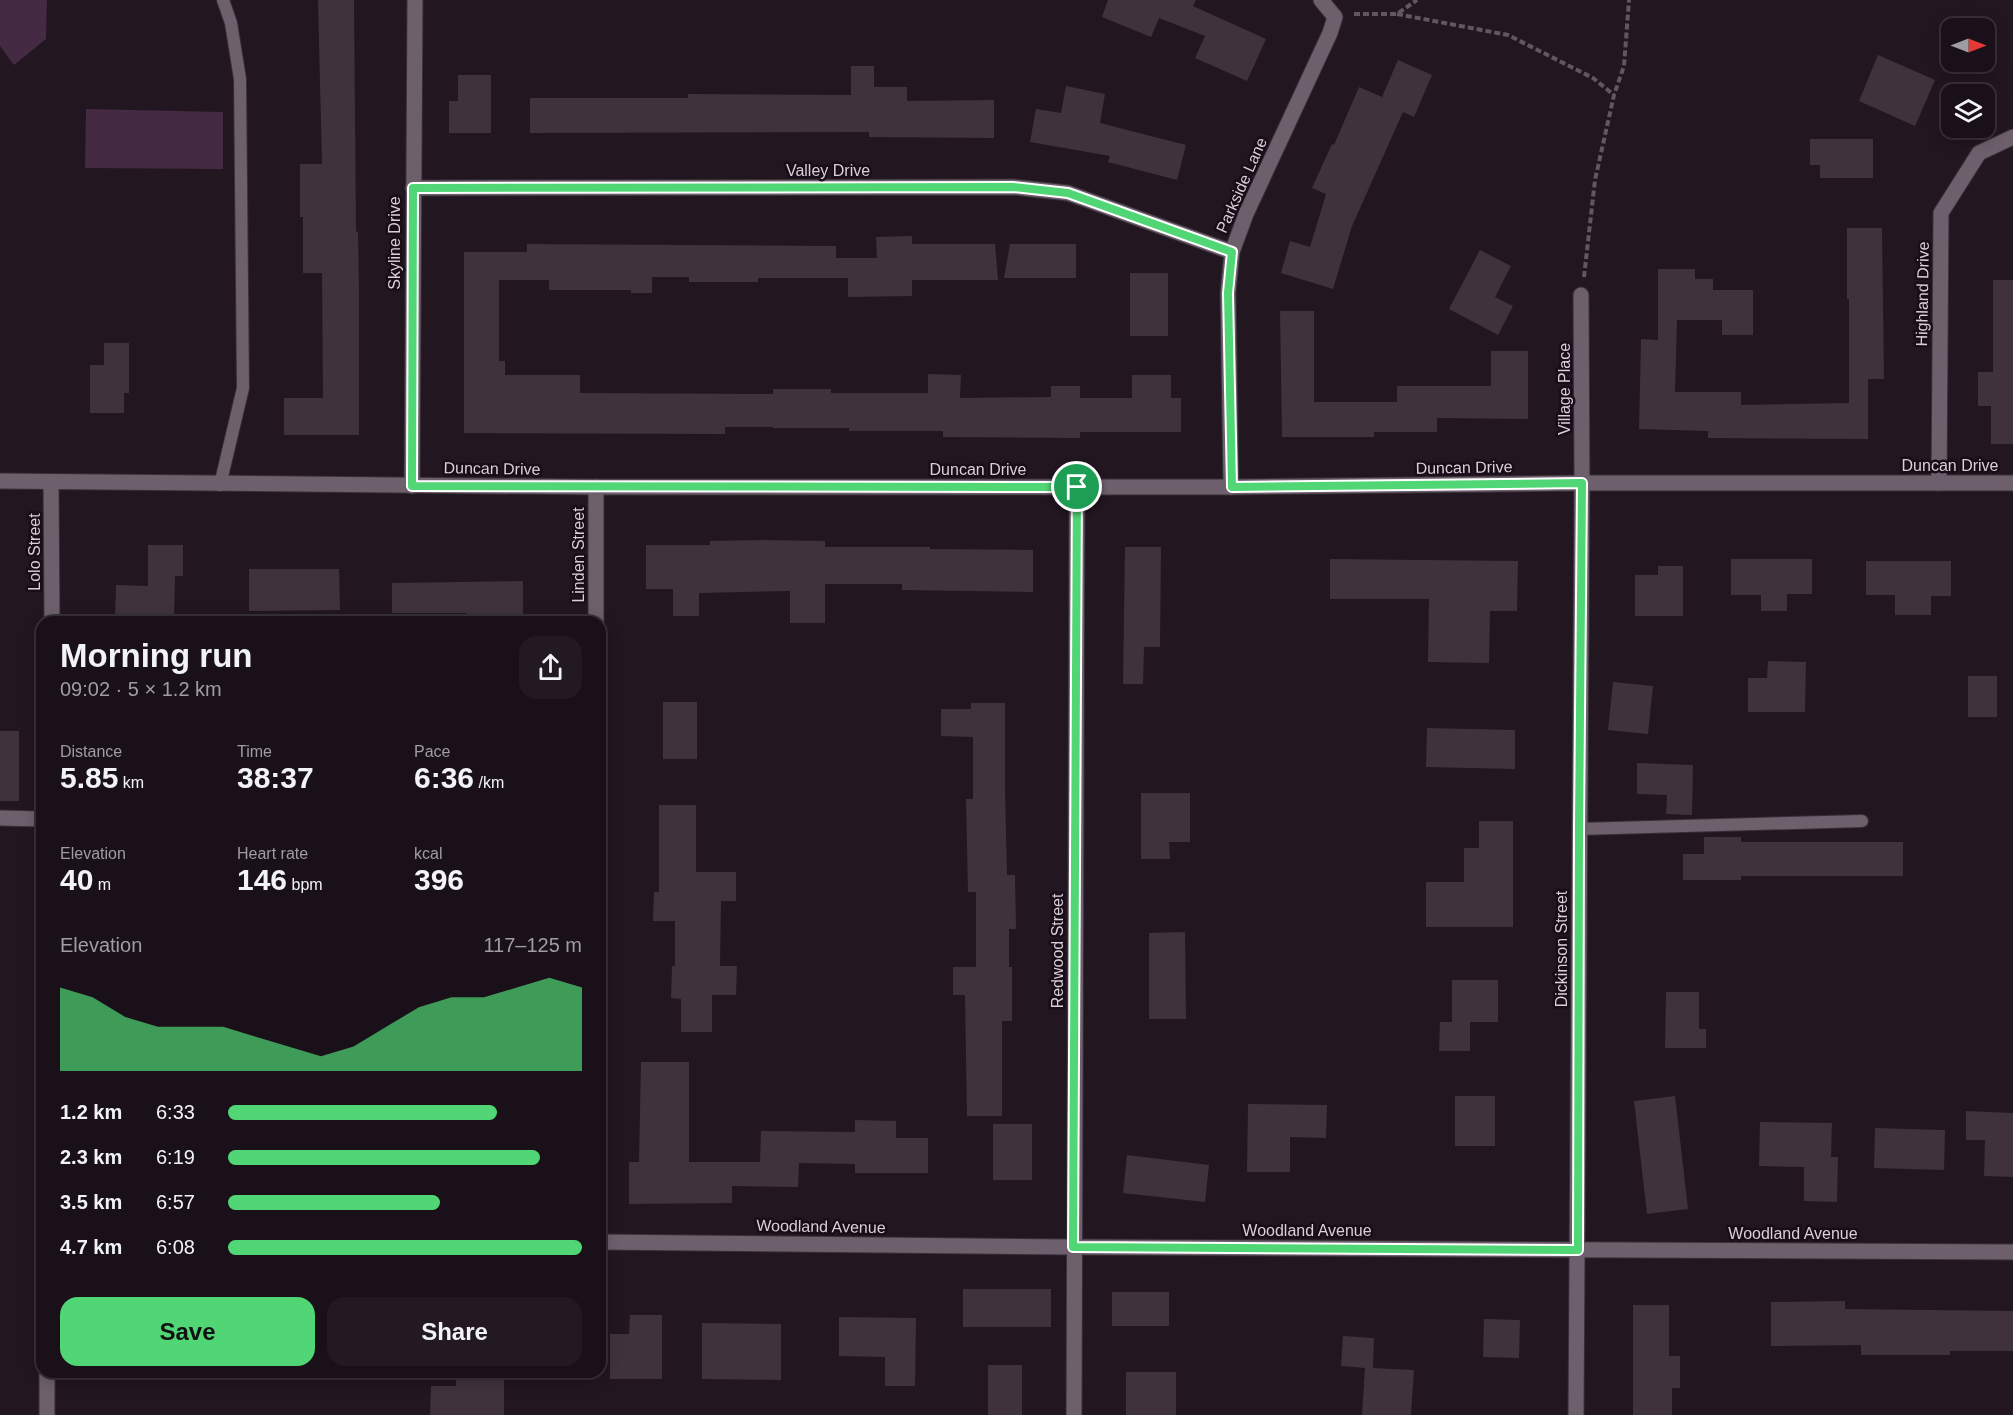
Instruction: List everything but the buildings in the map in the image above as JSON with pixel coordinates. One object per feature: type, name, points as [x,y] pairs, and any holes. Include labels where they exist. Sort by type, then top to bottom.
[{"type":"street","name":"Skyline Drive","points":[[412,486],[415,0]]},
{"type":"street","points":[[1321,0],[1335,17]]},
{"type":"street","name":"Parkside Lane","points":[[1232,487],[1228,293],[1232,252],[1246,214],[1330,33],[1335,17]]},
{"type":"street","name":"Highland Drive","points":[[1939,483],[1941,213],[1979,153],[2013,137]]},
{"type":"street","name":"Valley Drive","points":[[413,188],[1013,187],[1068,193],[1232,252]]},
{"type":"street","name":"Village Place","points":[[1581,295],[1582,483]]},
{"type":"street","name":"Duncan Drive","points":[[0,481],[596,487],[2013,483]]},
{"type":"street","name":"Lolo Street","points":[[51,482],[52,616]]},
{"type":"street","name":"Dickinson Street","points":[[1576,1415],[1582,483]]},
{"type":"street","name":"Linden Street","points":[[596,487],[596,616]]},
{"type":"street","name":"Redwood Street","points":[[1074,1415],[1077,487]]},
{"type":"street","points":[[0,818],[36,819]]},
{"type":"street","name":"Woodland Avenue","points":[[606,1242],[2013,1252]]},
{"type":"street","points":[[47,1378],[47,1415]]},
{"type":"lane","points":[[220,484],[243,387],[240,79],[231,23],[223,0]]},
{"type":"lane","points":[[1579,829],[1862,821]]},
{"type":"path","points":[[1397,14],[1417,0]]},
{"type":"path","points":[[1581,295],[1595,180],[1614,95],[1624,66],[1629,0]]},
{"type":"path","points":[[1335,17],[1361,13],[1397,14],[1508,35],[1593,78],[1614,95]]},
{"type":"shaded area","points":[[0,0],[47,0],[46,39],[14,65],[0,46]]},
{"type":"shaded area","points":[[86,109],[223,112],[223,169],[85,168]]},
{"type":"route","points":[[1013,187],[1068,193],[1232,252],[1228,293],[1232,487],[1582,483],[1578,1250],[1073,1247],[1077,487],[412,486],[413,188],[1013,187]]}]
